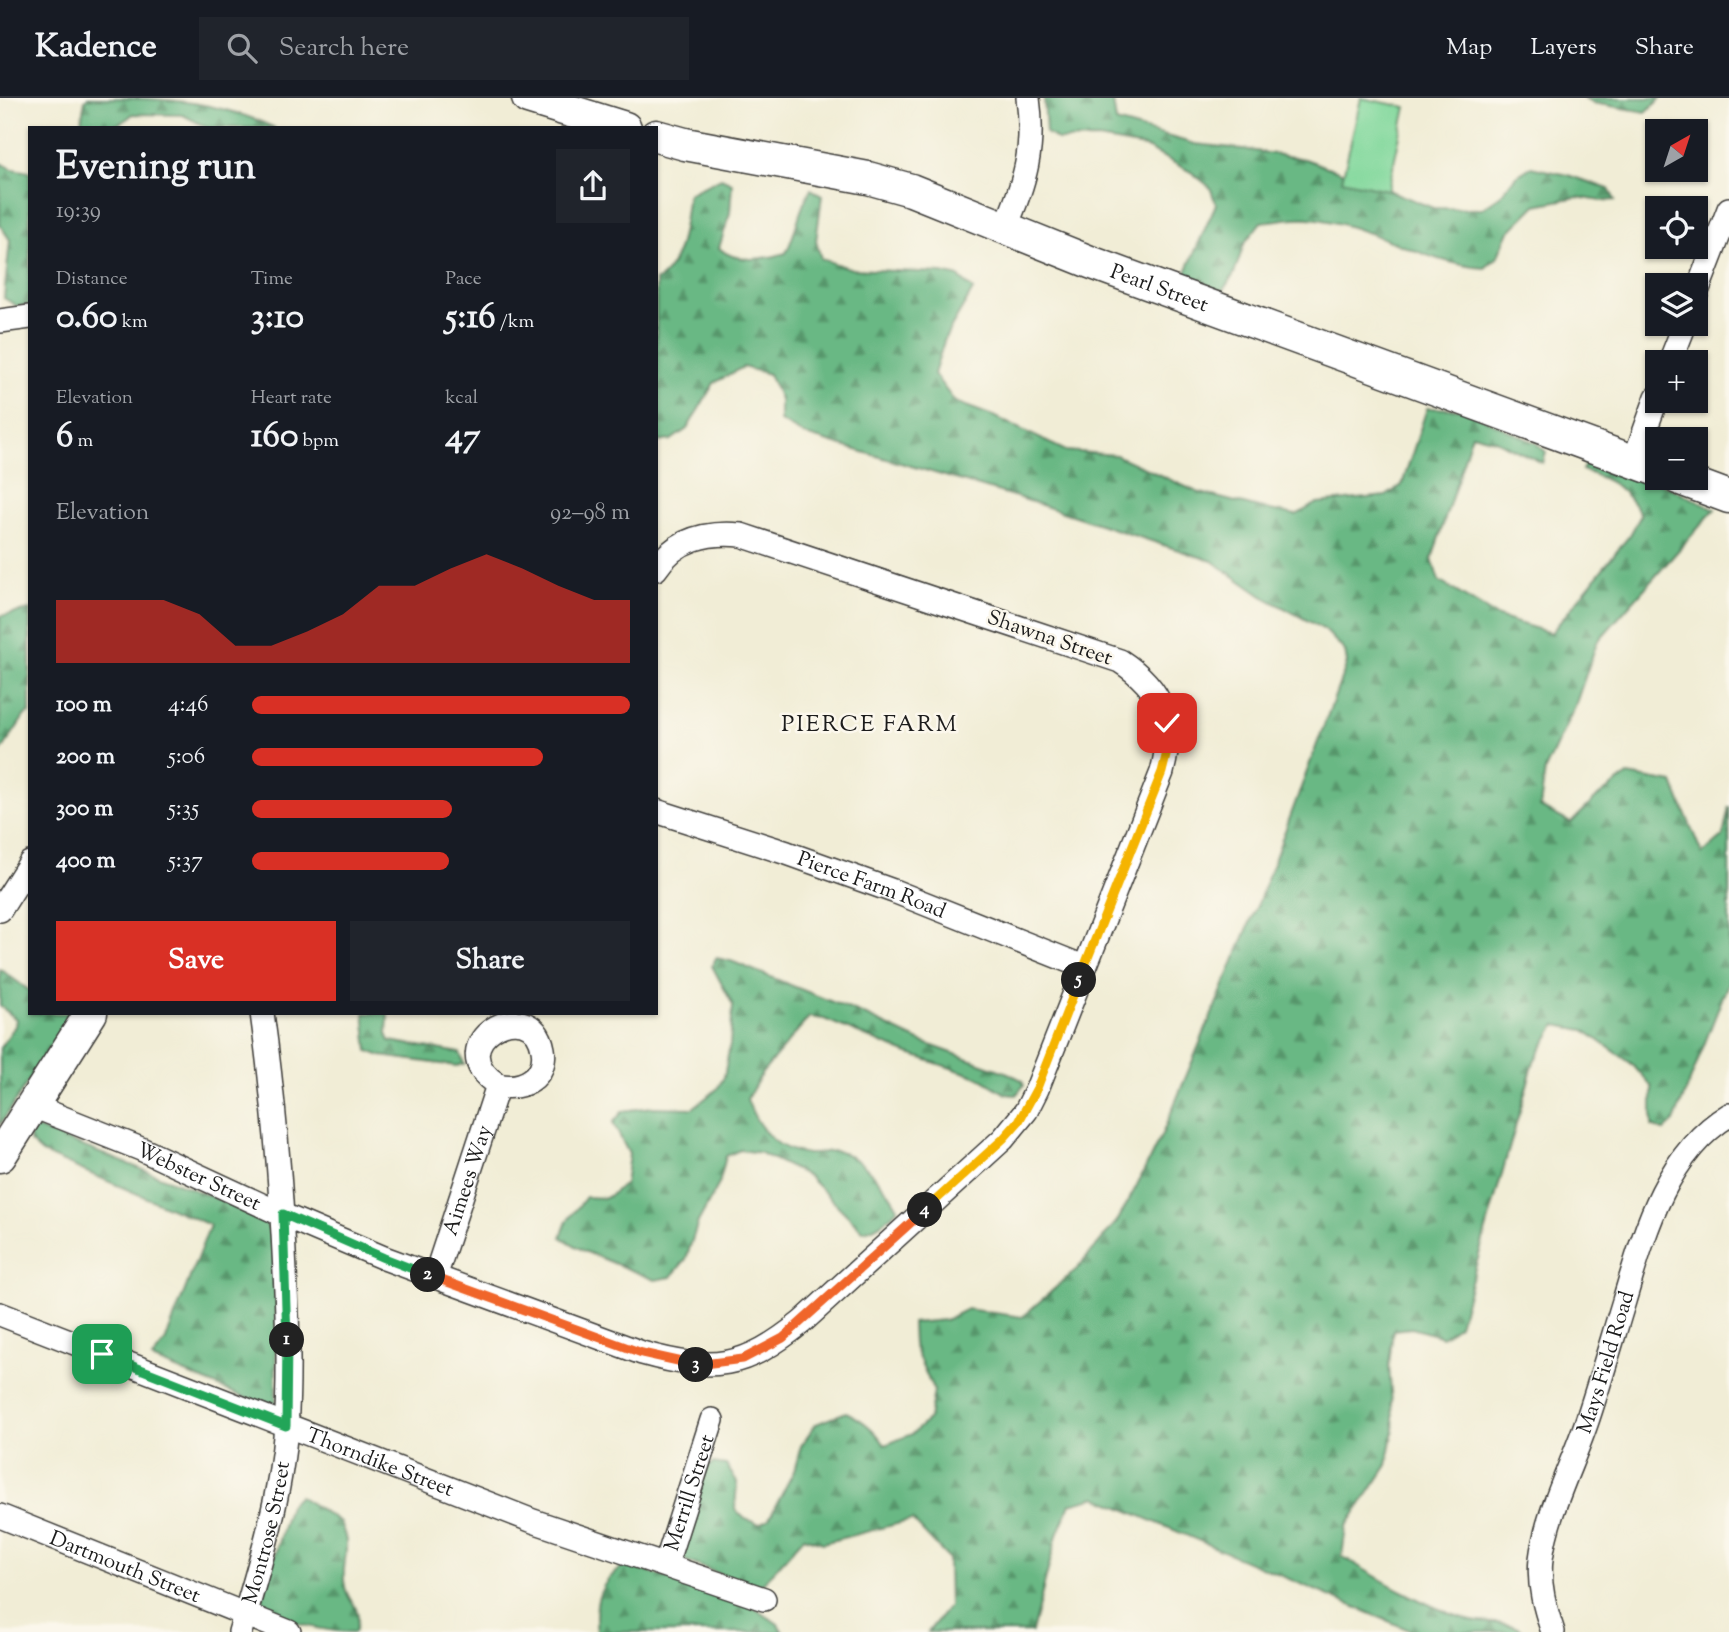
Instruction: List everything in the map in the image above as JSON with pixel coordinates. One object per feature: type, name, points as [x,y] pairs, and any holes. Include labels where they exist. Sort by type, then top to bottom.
[{"type":"street","points":[[528,98],[579,122],[610,126]]},
{"type":"street","points":[[1005,228],[1021,188],[1030,153],[1028,98]]},
{"type":"street","name":"Pearl Street","points":[[658,137],[887,183],[1645,465]]},
{"type":"street","points":[[1704,273],[1729,209]]},
{"type":"street","points":[[0,321],[28,317]]},
{"type":"street","points":[[1708,489],[1727,496]]},
{"type":"street","name":"Shawna Street","points":[[658,567],[686,542],[719,533],[741,536],[1104,654],[1134,670],[1153,691],[1167,723],[1166,756],[1141,828],[1032,1100],[1011,1130],[803,1322],[763,1350],[743,1359],[723,1363]]},
{"type":"street","name":"Pierce Farm Road","points":[[658,812],[896,892],[1084,967]]},
{"type":"street","points":[[0,910],[28,866]]},
{"type":"street","points":[[0,1156],[90,1015]]},
{"type":"street","name":"Montrose Street","points":[[242,1623],[274,1514],[286,1426],[287,1317],[283,1214],[275,1111],[262,1015]]},
{"type":"street","name":"Aimees Way","points":[[435,1277],[498,1085]]},
{"type":"street","name":"Webster Street","points":[[33,1106],[141,1149],[384,1258],[435,1277],[642,1353],[698,1366],[723,1363]]},
{"type":"street","name":"Mays Field Road","points":[[1553,1632],[1543,1601],[1540,1577],[1544,1543],[1587,1421],[1639,1251],[1654,1210],[1674,1171],[1696,1143],[1729,1115]]},
{"type":"street","name":"Thorndike Street","points":[[0,1314],[533,1521],[764,1599]]},
{"type":"street","name":"Merrill Street","points":[[666,1564],[712,1420]]},
{"type":"street","name":"Dartmouth Street","points":[[0,1516],[242,1623],[289,1632]]},
{"type":"green space","points":[[137,98],[206,105],[270,126],[204,126],[183,115],[133,114],[110,126],[80,126],[85,100]]},
{"type":"green space","points":[[1044,98],[1114,98],[1116,122],[1195,144],[1305,159],[1344,173],[1343,180],[1388,190],[1433,208],[1481,209],[1500,196],[1515,177],[1531,167],[1568,175],[1609,189],[1615,200],[1577,197],[1536,205],[1508,233],[1497,258],[1485,268],[1440,259],[1332,222],[1291,218],[1261,222],[1244,244],[1234,274],[1221,293],[1204,292],[1185,274],[1216,204],[1210,187],[1191,172],[1145,147],[1098,139],[1058,140],[1046,133]]},
{"type":"green space","points":[[1361,98],[1406,107],[1388,190],[1342,180]]},
{"type":"green space","points":[[1583,98],[1661,98],[1646,112],[1593,103]]},
{"type":"green space","points":[[0,163],[28,172],[28,305],[17,306],[4,298],[10,240],[0,225]]},
{"type":"green space","points":[[721,178],[732,183],[730,213],[719,248],[742,258],[786,253],[811,189],[822,195],[816,241],[821,259],[852,269],[942,273],[959,277],[973,290],[945,338],[934,374],[955,402],[993,416],[1066,451],[1116,455],[1197,492],[1259,508],[1296,515],[1317,503],[1386,496],[1402,485],[1427,408],[1462,409],[1536,443],[1546,452],[1543,463],[1495,440],[1472,434],[1432,559],[1439,581],[1498,617],[1551,633],[1630,535],[1641,515],[1617,486],[1582,470],[1592,451],[1645,476],[1645,490],[1675,490],[1715,509],[1597,642],[1575,706],[1545,770],[1540,807],[1571,823],[1595,799],[1628,775],[1673,783],[1702,854],[1723,837],[1729,806],[1729,981],[1674,1122],[1664,1131],[1652,1126],[1652,1087],[1632,1064],[1584,1030],[1556,1025],[1534,1061],[1459,1325],[1442,1337],[1412,1328],[1393,1330],[1389,1365],[1394,1430],[1387,1465],[1346,1527],[1342,1556],[1372,1574],[1451,1614],[1468,1620],[1507,1624],[1520,1629],[1521,1632],[1414,1632],[1096,1497],[1070,1504],[1057,1535],[1032,1632],[928,1632],[949,1606],[948,1558],[912,1520],[823,1543],[804,1537],[758,1589],[676,1557],[702,1472],[713,1463],[726,1465],[737,1482],[735,1509],[745,1519],[759,1524],[769,1519],[794,1471],[801,1446],[816,1424],[846,1412],[868,1426],[885,1445],[912,1434],[929,1419],[934,1391],[913,1345],[912,1323],[945,1320],[967,1309],[1022,1317],[1078,1268],[1118,1220],[1163,1132],[1259,901],[1347,663],[1345,651],[1325,630],[1262,596],[1212,561],[1020,498],[805,435],[780,421],[780,399],[769,374],[743,367],[714,383],[687,429],[671,440],[658,442],[658,279],[671,265],[683,229],[688,194]]},
{"type":"green space","points":[[28,610],[28,714],[0,753],[0,616]]},
{"type":"green space","points":[[716,958],[731,961],[862,1014],[919,1041],[1008,1073],[1022,1080],[1024,1085],[1016,1095],[1006,1094],[978,1077],[906,1053],[824,1019],[809,1017],[762,1073],[747,1099],[751,1109],[769,1136],[786,1148],[808,1154],[840,1152],[857,1160],[888,1192],[898,1208],[878,1226],[863,1231],[808,1176],[761,1153],[740,1150],[726,1156],[719,1184],[698,1222],[686,1259],[671,1277],[655,1280],[584,1251],[561,1237],[567,1221],[586,1197],[606,1198],[625,1184],[629,1154],[613,1123],[623,1111],[652,1107],[693,1108],[717,1089],[724,1077],[733,1005],[712,966]]},
{"type":"green space","points":[[0,969],[28,990],[28,1015],[71,1015],[0,1125],[0,1048],[15,1026],[16,1019],[0,1006]]},
{"type":"green space","points":[[364,1015],[388,1015],[387,1034],[390,1041],[460,1053],[464,1064],[456,1066],[381,1056],[368,1051]]},
{"type":"green space","points":[[36,1128],[233,1205],[265,1223],[276,1240],[276,1402],[270,1408],[152,1359],[165,1342],[210,1225],[42,1153],[30,1142],[30,1132]]},
{"type":"green space","points":[[299,1496],[340,1522],[346,1540],[345,1587],[358,1617],[355,1632],[305,1625],[269,1611],[261,1604],[289,1505]]},
{"type":"green space","points":[[625,1565],[746,1602],[778,1624],[783,1632],[597,1632],[596,1611],[600,1593],[616,1571]]},
{"type":"district","name":"PIERCE FARM","points":[[870,723]]},
{"type":"route","points":[[102,1354],[286,1426],[287,1317],[283,1214],[384,1258],[672,1362],[698,1366],[723,1363],[743,1359],[763,1350],[803,1322],[1003,1139],[1026,1111],[1162,772],[1166,756],[1167,723]]}]
